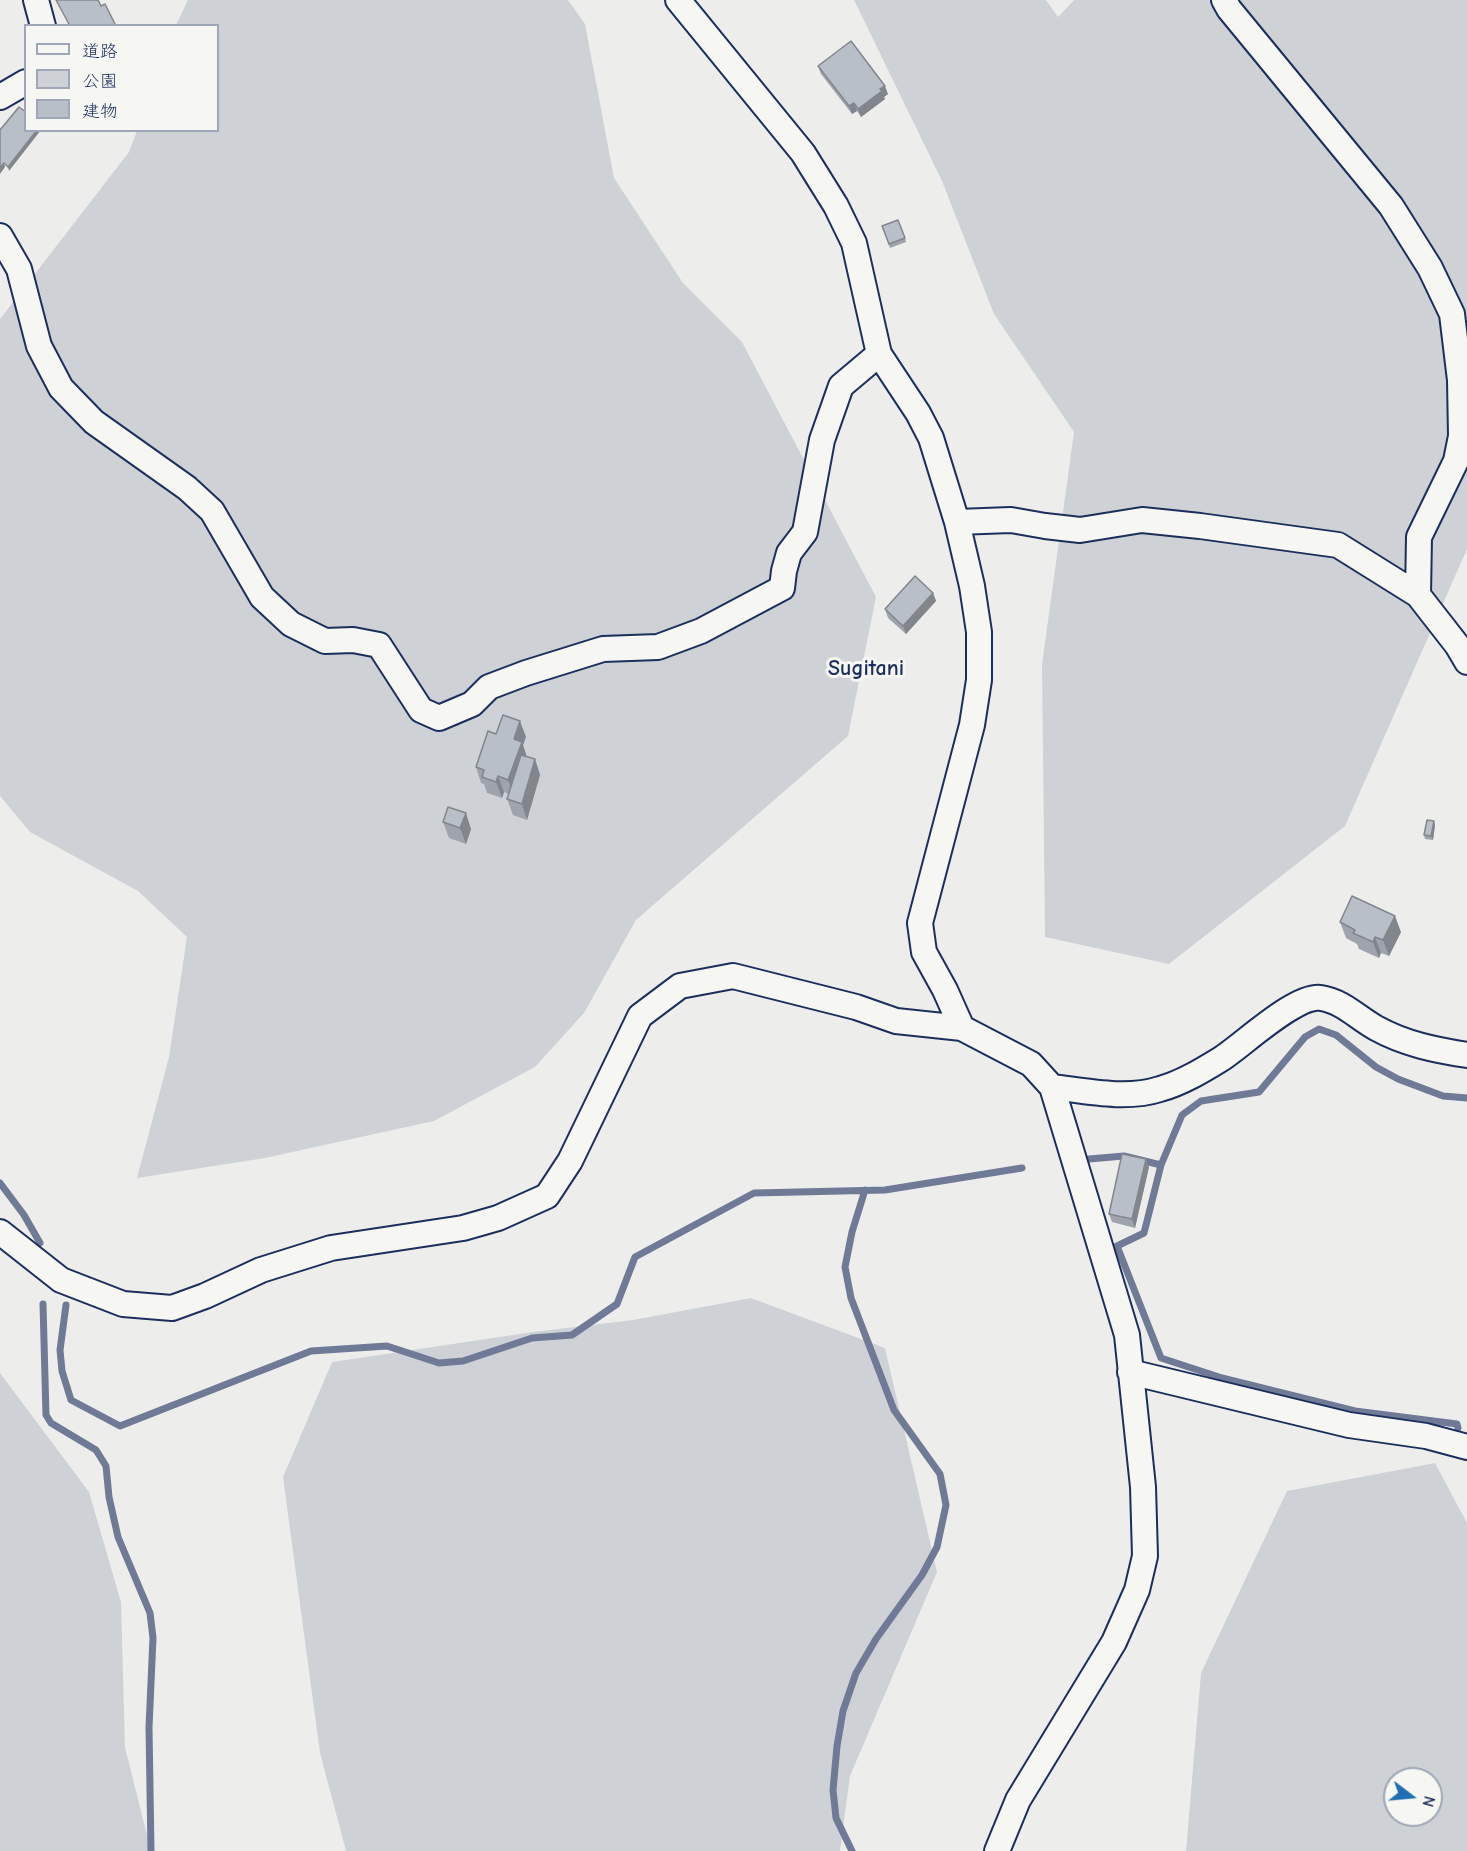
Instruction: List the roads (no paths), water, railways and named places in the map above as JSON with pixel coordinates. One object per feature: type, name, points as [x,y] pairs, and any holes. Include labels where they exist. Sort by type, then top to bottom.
[{"type":"street","points":[[36,0],[42,24]]},
{"type":"street","points":[[678,0],[803,153],[836,206],[854,243],[879,354],[918,413],[931,438],[957,522],[972,586],[979,632],[979,680],[972,725],[920,923],[924,952],[962,1028]]},
{"type":"street","points":[[1224,0],[1236,18],[1391,206],[1430,268],[1452,314],[1460,380],[1461,436],[1456,461],[1419,537],[1418,595]]},
{"type":"street","points":[[0,97],[24,83]]},
{"type":"street","points":[[0,236],[20,269],[39,345],[61,388],[94,422],[187,488],[212,511],[262,597],[291,624],[325,641],[353,639],[378,645],[421,710],[439,718],[472,704],[489,687],[517,676],[603,649],[658,647],[701,630],[782,588],[783,571],[789,553],[805,532],[822,440],[841,386],[879,354]]},
{"type":"street","points":[[957,522],[1011,520],[1080,530],[1142,520],[1338,545],[1418,595],[1457,645],[1467,662]]},
{"type":"street","points":[[0,1232],[60,1280],[123,1304],[172,1308],[205,1296],[261,1270],[332,1248],[463,1228],[498,1218],[547,1196],[570,1161],[640,1016],[680,986],[733,976],[856,1007],[896,1020],[962,1028],[1030,1064],[1052,1087],[1126,1335],[1143,1487],[1145,1556],[1137,1590],[1114,1642],[1018,1800],[997,1851]]},
{"type":"street","points":[[1052,1087],[1111,1093],[1160,1090],[1222,1058],[1275,1018],[1298,1004],[1319,997],[1340,1004],[1376,1028],[1409,1044],[1467,1055]]},
{"type":"street","points":[[1130,1372],[1349,1425],[1426,1436],[1467,1447]]},
{"type":"waterway","points":[[1089,1159],[1124,1156],[1161,1165],[1182,1115],[1201,1101],[1259,1092],[1305,1037],[1319,1029],[1336,1035],[1376,1067],[1398,1079],[1443,1096],[1467,1098]]},
{"type":"waterway","points":[[1161,1165],[1144,1233],[1117,1246],[1161,1358],[1222,1378],[1355,1411],[1457,1424],[1458,1428]]},
{"type":"waterway","points":[[66,1305],[60,1350],[62,1371],[71,1400],[120,1426],[311,1351],[387,1346],[439,1363],[463,1361],[532,1338],[572,1335],[617,1304],[635,1257],[754,1193],[885,1190],[1022,1168]]},
{"type":"waterway","points":[[0,1183],[24,1215],[40,1243]]},
{"type":"waterway","points":[[852,1851],[836,1818],[833,1790],[843,1711],[856,1673],[876,1639],[922,1575],[937,1547],[946,1505],[940,1474],[894,1410],[851,1298],[845,1267],[852,1232],[865,1190]]},
{"type":"waterway","points":[[43,1304],[46,1415],[51,1423],[96,1450],[106,1466],[109,1497],[118,1537],[150,1613],[153,1638],[149,1727],[151,1851]]},
{"type":"district","name":"Sugitani","points":[[866,669]]}]
